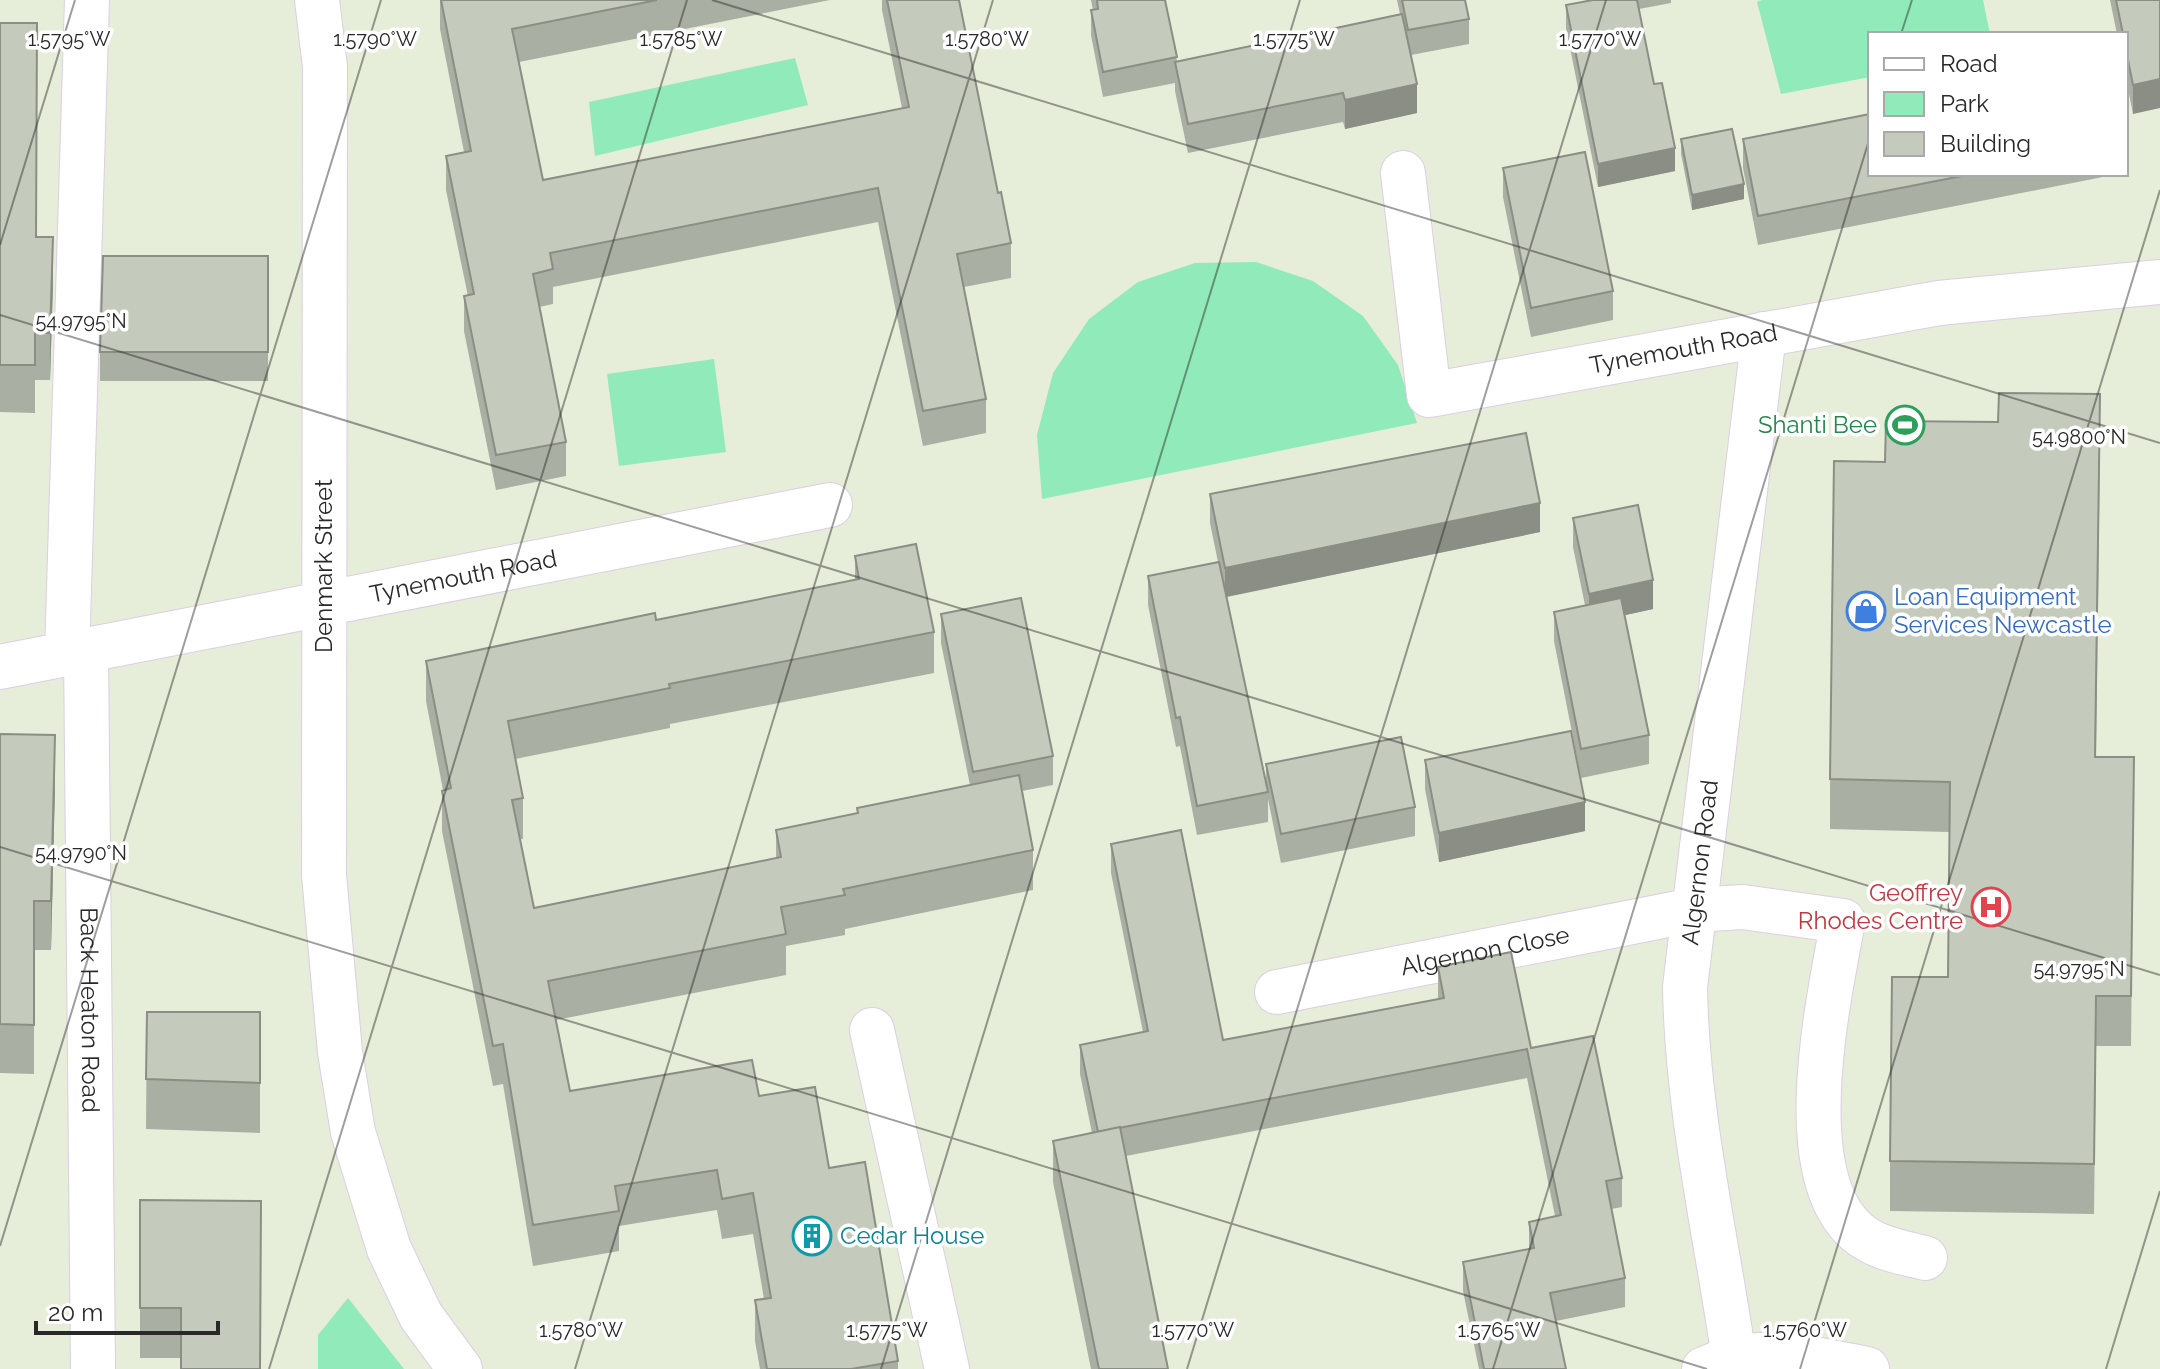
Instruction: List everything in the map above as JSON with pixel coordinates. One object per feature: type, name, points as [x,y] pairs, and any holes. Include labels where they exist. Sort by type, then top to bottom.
[{"type":"street","name":"Back Heaton Road","points":[[87,0],[76,652],[93,1369]]},
{"type":"street","name":"Denmark Street","points":[[317,0],[325,67],[324,875],[340,1052],[353,1132],[389,1249],[421,1316],[460,1369]]},
{"type":"street","name":"Tynemouth Road","points":[[1403,173],[1429,395],[1939,303],[2160,282]]},
{"type":"street","name":"Algernon Road","points":[[1719,1364],[1686,1039],[1685,987],[1764,334]]},
{"type":"street","name":"Tynemouth Road","points":[[0,667],[830,505]]},
{"type":"street","name":"Algernon Close","points":[[1277,992],[1693,910],[1743,907],[1843,921],[1821,1041],[1818,1088],[1821,1147],[1828,1181],[1839,1210],[1856,1231],[1879,1247],[1925,1258]]},
{"type":"street","points":[[872,1030],[947,1369]]},
{"type":"street","points":[[1719,1364],[1782,1356],[1867,1369]]},
{"type":"green space","points":[[1983,0],[1990,32],[1868,32],[1868,77],[1781,94],[1757,2]]},
{"type":"green space","points":[[795,58],[808,105],[595,156],[589,102]]},
{"type":"green space","points":[[1256,262],[1313,281],[1363,316],[1398,365],[1417,423],[1042,499],[1037,435],[1053,373],[1089,319],[1138,282],[1195,263]]},
{"type":"green space","points":[[714,359],[726,452],[619,466],[607,374]]},
{"type":"green space","points":[[348,1298],[404,1369],[318,1369],[318,1335]]},
{"type":"building","points":[[441,0],[657,0],[512,29],[543,180],[909,107],[887,0],[959,0],[1011,243],[957,254],[986,399],[923,411],[878,188],[550,253],[553,269],[533,274],[566,442],[496,455],[464,296],[474,294],[446,156],[471,151]]},
{"type":"building","points":[[1097,0],[1165,0],[1177,57],[1103,72],[1091,10],[1098,9]]},
{"type":"building","points":[[1402,0],[1465,0],[1469,19],[1408,30]]},
{"type":"building","points":[[1593,0],[1637,0],[1654,84],[1662,83],[1675,148],[1598,164],[1566,5]]},
{"type":"building","points":[[2116,0],[2160,0],[2160,79],[2133,85],[2128,60],[2128,32],[2123,32]]},
{"type":"building","points":[[1402,14],[1417,84],[1345,100],[1343,93],[1188,124],[1175,62]]},
{"type":"building","points":[[0,23],[37,23],[36,237],[53,237],[50,333],[35,333],[35,365],[0,365]]},
{"type":"building","points":[[1868,114],[1868,176],[1962,176],[1758,216],[1743,139]]},
{"type":"building","points":[[1732,129],[1744,184],[1692,195],[1681,139]]},
{"type":"building","points":[[1585,152],[1613,291],[1531,308],[1503,168]]},
{"type":"building","points":[[103,256],[268,256],[268,352],[100,352]]},
{"type":"building","points":[[1999,393],[2100,394],[2095,757],[2134,757],[2131,996],[2096,996],[2094,1164],[1890,1161],[1892,977],[1948,977],[1950,782],[1830,779],[1834,461],[1885,462],[1886,421],[1998,422]]},
{"type":"building","points":[[1526,433],[1540,503],[1225,568],[1210,494]]},
{"type":"building","points":[[1638,505],[1653,580],[1589,594],[1573,518]]},
{"type":"building","points":[[916,544],[934,632],[669,684],[670,688],[508,721],[523,798],[512,800],[534,908],[781,857],[776,830],[858,813],[857,808],[1019,775],[1033,850],[843,889],[845,895],[781,907],[786,934],[548,981],[570,1091],[752,1060],[759,1096],[815,1087],[829,1168],[865,1162],[898,1361],[851,1369],[767,1369],[755,1300],[771,1298],[753,1193],[722,1199],[717,1170],[615,1186],[619,1211],[533,1225],[503,1044],[493,1046],[442,791],[451,788],[426,661],[655,613],[656,620],[859,579],[855,556]]},
{"type":"building","points":[[1219,562],[1268,792],[1197,806],[1148,576]]},
{"type":"building","points":[[1021,598],[1053,756],[973,772],[941,614]]},
{"type":"building","points":[[1621,598],[1649,735],[1581,749],[1554,612]]},
{"type":"building","points":[[1571,731],[1585,802],[1439,833],[1425,760]]},
{"type":"building","points":[[0,734],[55,735],[51,901],[34,901],[34,1025],[0,1024]]},
{"type":"building","points":[[1401,737],[1415,807],[1281,834],[1266,764]]},
{"type":"building","points":[[1181,830],[1223,1040],[1444,998],[1438,967],[1511,952],[1531,1048],[1593,1036],[1622,1178],[1606,1181],[1625,1278],[1550,1293],[1566,1369],[1484,1369],[1463,1262],[1534,1248],[1529,1222],[1561,1215],[1527,1049],[1098,1132],[1080,1045],[1148,1031],[1111,844]]},
{"type":"building","points":[[147,1012],[260,1012],[260,1083],[146,1079]]},
{"type":"building","points":[[1120,1127],[1168,1369],[1099,1369],[1053,1141]]},
{"type":"building","points":[[140,1200],[261,1201],[260,1369],[181,1369],[181,1308],[140,1308]]},
{"type":"place","name":"Shanti Bee","points":[[1905,425]]},
{"type":"place","name":"Loan Equipment Services Newcastle","points":[[1866,611]]},
{"type":"place","name":"Geoffrey Rhodes Centre","points":[[1991,907]]},
{"type":"place","name":"Cedar House","points":[[812,1236]]}]
